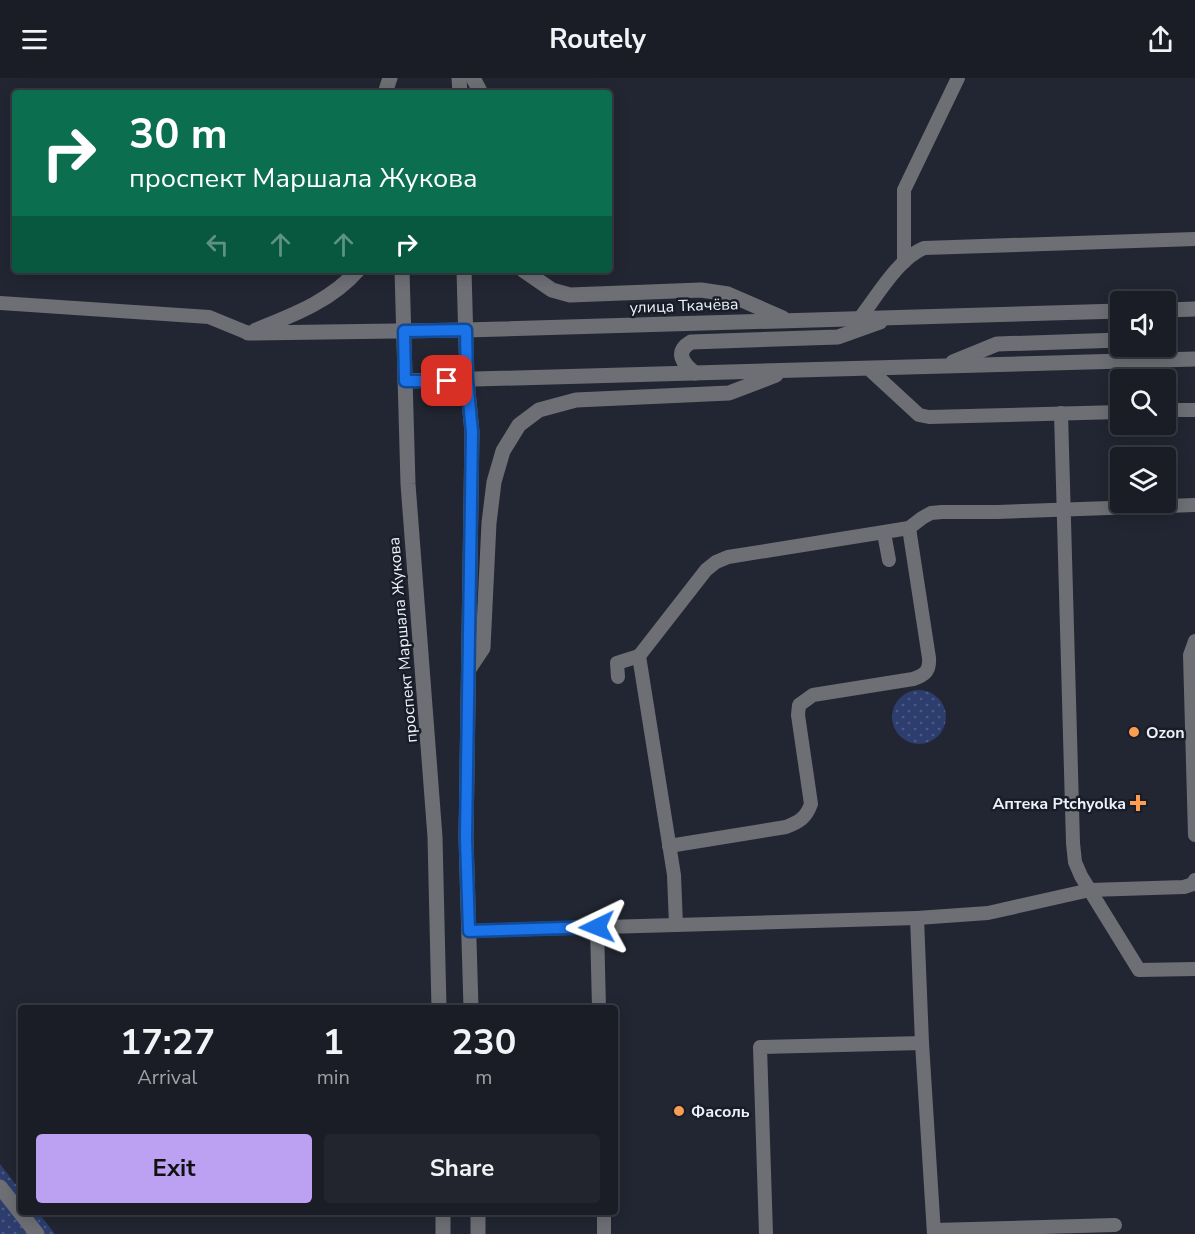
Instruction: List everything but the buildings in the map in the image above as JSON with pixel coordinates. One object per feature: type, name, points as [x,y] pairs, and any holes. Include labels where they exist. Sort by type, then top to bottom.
[{"type":"street","points":[[248,333],[296,314],[327,298],[355,273]]},
{"type":"street","name":"проспект Маршала Жукова","points":[[402,273],[408,484],[435,837],[439,1005]]},
{"type":"street","points":[[464,273],[467,380],[472,432],[466,838],[471,1005]]},
{"type":"street","points":[[527,273],[552,290],[570,295],[716,291],[788,320]]},
{"type":"street","points":[[1176,309],[1195,309]]},
{"type":"street","name":"улица Ткачёва","points":[[248,333],[466,330],[1110,311]]},
{"type":"street","points":[[695,373],[682,361],[681,352],[685,345],[691,342],[838,337],[894,317]]},
{"type":"street","points":[[945,366],[998,344],[1110,340]]},
{"type":"street","points":[[405,381],[1195,359]]},
{"type":"street","points":[[469,669],[483,648],[489,524],[494,482],[503,451],[519,425],[539,410],[576,400],[729,393],[787,371]]},
{"type":"street","points":[[0,1187],[18,1210]]},
{"type":"street","points":[[22,1215],[37,1234]]},
{"type":"street","points":[[443,1215],[443,1234]]},
{"type":"street","points":[[478,1215],[478,1234]]},
{"type":"lane","points":[[904,262],[904,190],[958,78]]},
{"type":"lane","points":[[860,318],[913,252],[924,248],[1195,239]]},
{"type":"lane","points":[[0,303],[209,317],[248,333]]},
{"type":"lane","points":[[868,368],[920,415],[1110,412]]},
{"type":"lane","points":[[1176,410],[1195,410]]},
{"type":"lane","points":[[1061,413],[1075,862],[1081,876],[1139,970],[1195,969]]},
{"type":"lane","points":[[618,676],[617,663],[639,656],[706,570],[716,562],[728,557],[909,528],[931,513],[1195,505]]},
{"type":"lane","points":[[669,846],[786,827],[799,822],[808,812],[811,804],[798,715],[799,705],[813,695],[913,679],[924,675],[930,666],[909,528]]},
{"type":"lane","points":[[884,533],[889,560]]},
{"type":"lane","points":[[1195,641],[1190,655],[1195,835]]},
{"type":"lane","points":[[639,656],[674,875],[676,925]]},
{"type":"lane","points":[[469,931],[917,918],[988,913],[1090,890],[1184,887],[1193,884],[1195,880]]},
{"type":"lane","points":[[917,918],[934,1232],[1115,1225]]},
{"type":"lane","points":[[597,927],[599,1005]]},
{"type":"lane","points":[[765,1234],[760,1047],[922,1043]]},
{"type":"lane","points":[[604,1215],[604,1234]]},
{"type":"shaded area","points":[[919,690],[929,692],[938,698],[944,707],[946,717],[944,727],[938,736],[929,742],[919,744],[909,742],[900,736],[894,727],[892,717],[894,707],[900,698],[909,692]]},
{"type":"shaded area","points":[[0,1164],[18,1187],[18,1215],[40,1215],[55,1234],[0,1234]]},
{"type":"place","name":"Ozon","points":[[1134,732]]},
{"type":"place","name":"Аптека Ptchyolka","points":[[1138,803]]},
{"type":"place","name":"Фасоль","points":[[679,1111]]},
{"type":"route","points":[[447,381],[405,381],[404,331],[466,330],[467,380],[472,432],[466,838],[469,931],[597,927]]}]
